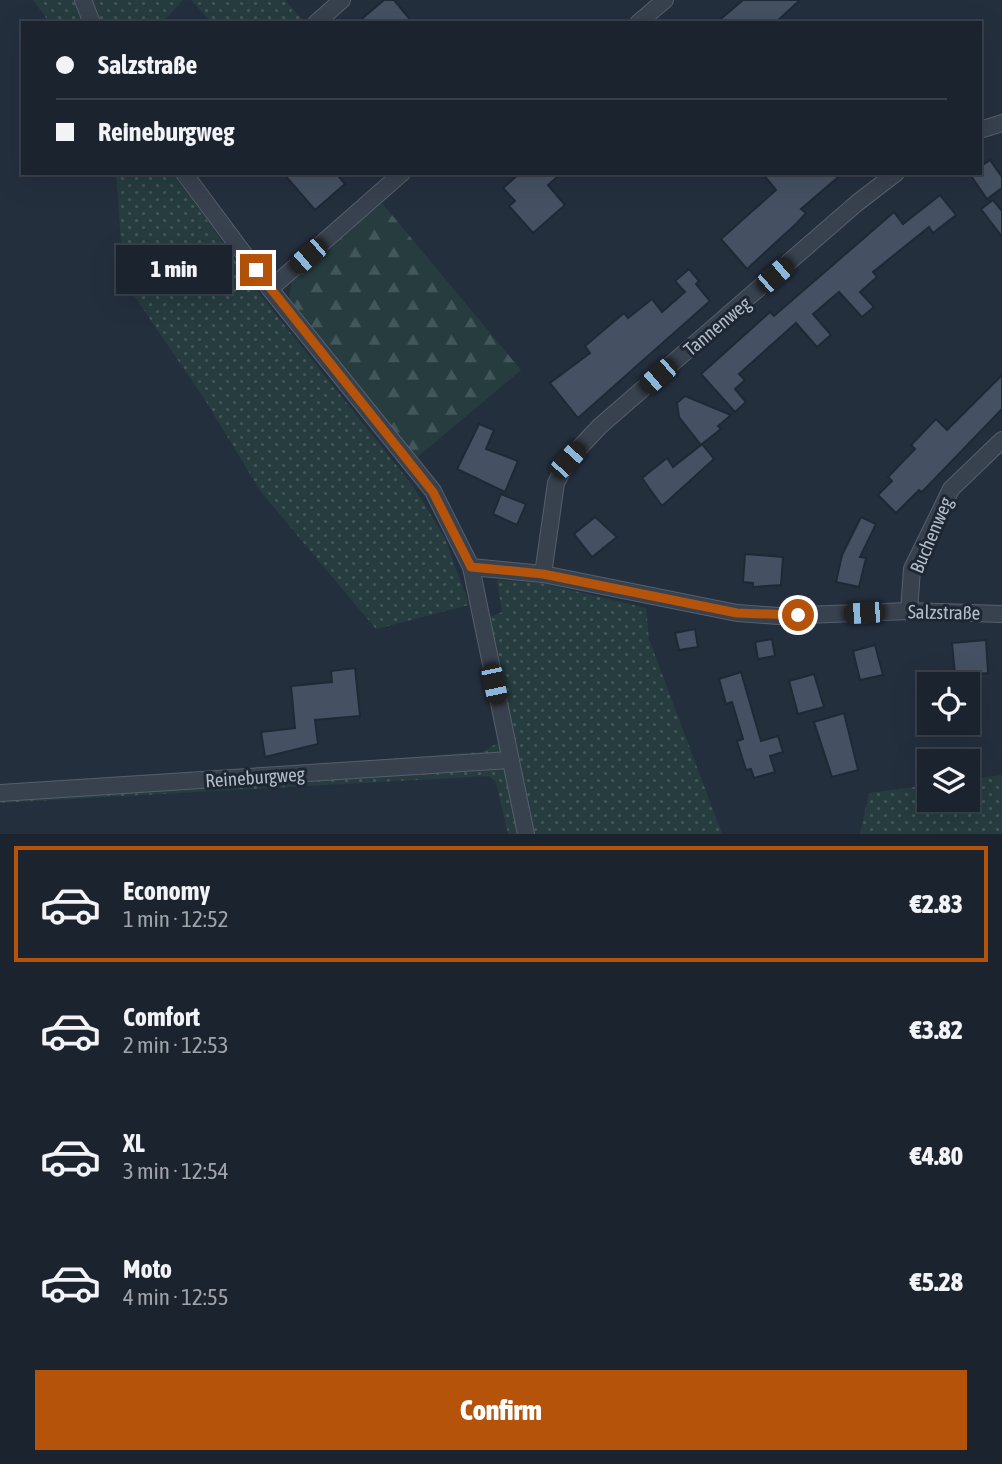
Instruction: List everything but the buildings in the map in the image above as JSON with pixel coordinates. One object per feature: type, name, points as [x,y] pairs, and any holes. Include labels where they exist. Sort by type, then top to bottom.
[{"type":"street","points":[[83,0],[91,21]]},
{"type":"street","points":[[318,21],[342,0]]},
{"type":"street","points":[[640,21],[665,0]]},
{"type":"street","points":[[982,129],[1002,123]]},
{"type":"street","points":[[185,175],[270,289],[433,492],[471,567],[526,834]]},
{"type":"street","points":[[270,289],[400,175]]},
{"type":"street","name":"Tannenweg","points":[[543,574],[556,483],[568,460],[600,426],[892,175]]},
{"type":"street","name":"Buchenweg","points":[[909,611],[912,569],[950,489],[1002,440]]},
{"type":"street","name":"Salzstraße","points":[[471,567],[543,574],[737,613],[778,615],[909,611],[1002,614]]},
{"type":"street","name":"Reineburgweg","points":[[0,793],[510,760]]},
{"type":"green space","points":[[33,0],[183,0],[164,21],[49,21]]},
{"type":"green space","points":[[191,0],[285,0],[302,19],[300,21],[210,21]]},
{"type":"green space","points":[[116,175],[174,175],[265,301],[413,486],[445,538],[469,605],[376,629],[261,492],[207,403],[133,294],[121,242]]},
{"type":"green space","points":[[382,203],[521,370],[415,459],[289,298],[292,281]]},
{"type":"green space","points":[[497,580],[541,583],[646,608],[649,639],[722,834],[508,834],[496,782],[489,776],[0,803],[0,787],[482,752],[496,744],[515,740],[490,617],[502,612]]},
{"type":"green space","points":[[1002,775],[1002,834],[860,834],[869,793],[917,787],[917,812],[980,812],[980,778]]},
{"type":"route","points":[[256,270],[433,492],[471,567],[543,574],[737,613],[798,615]]}]
